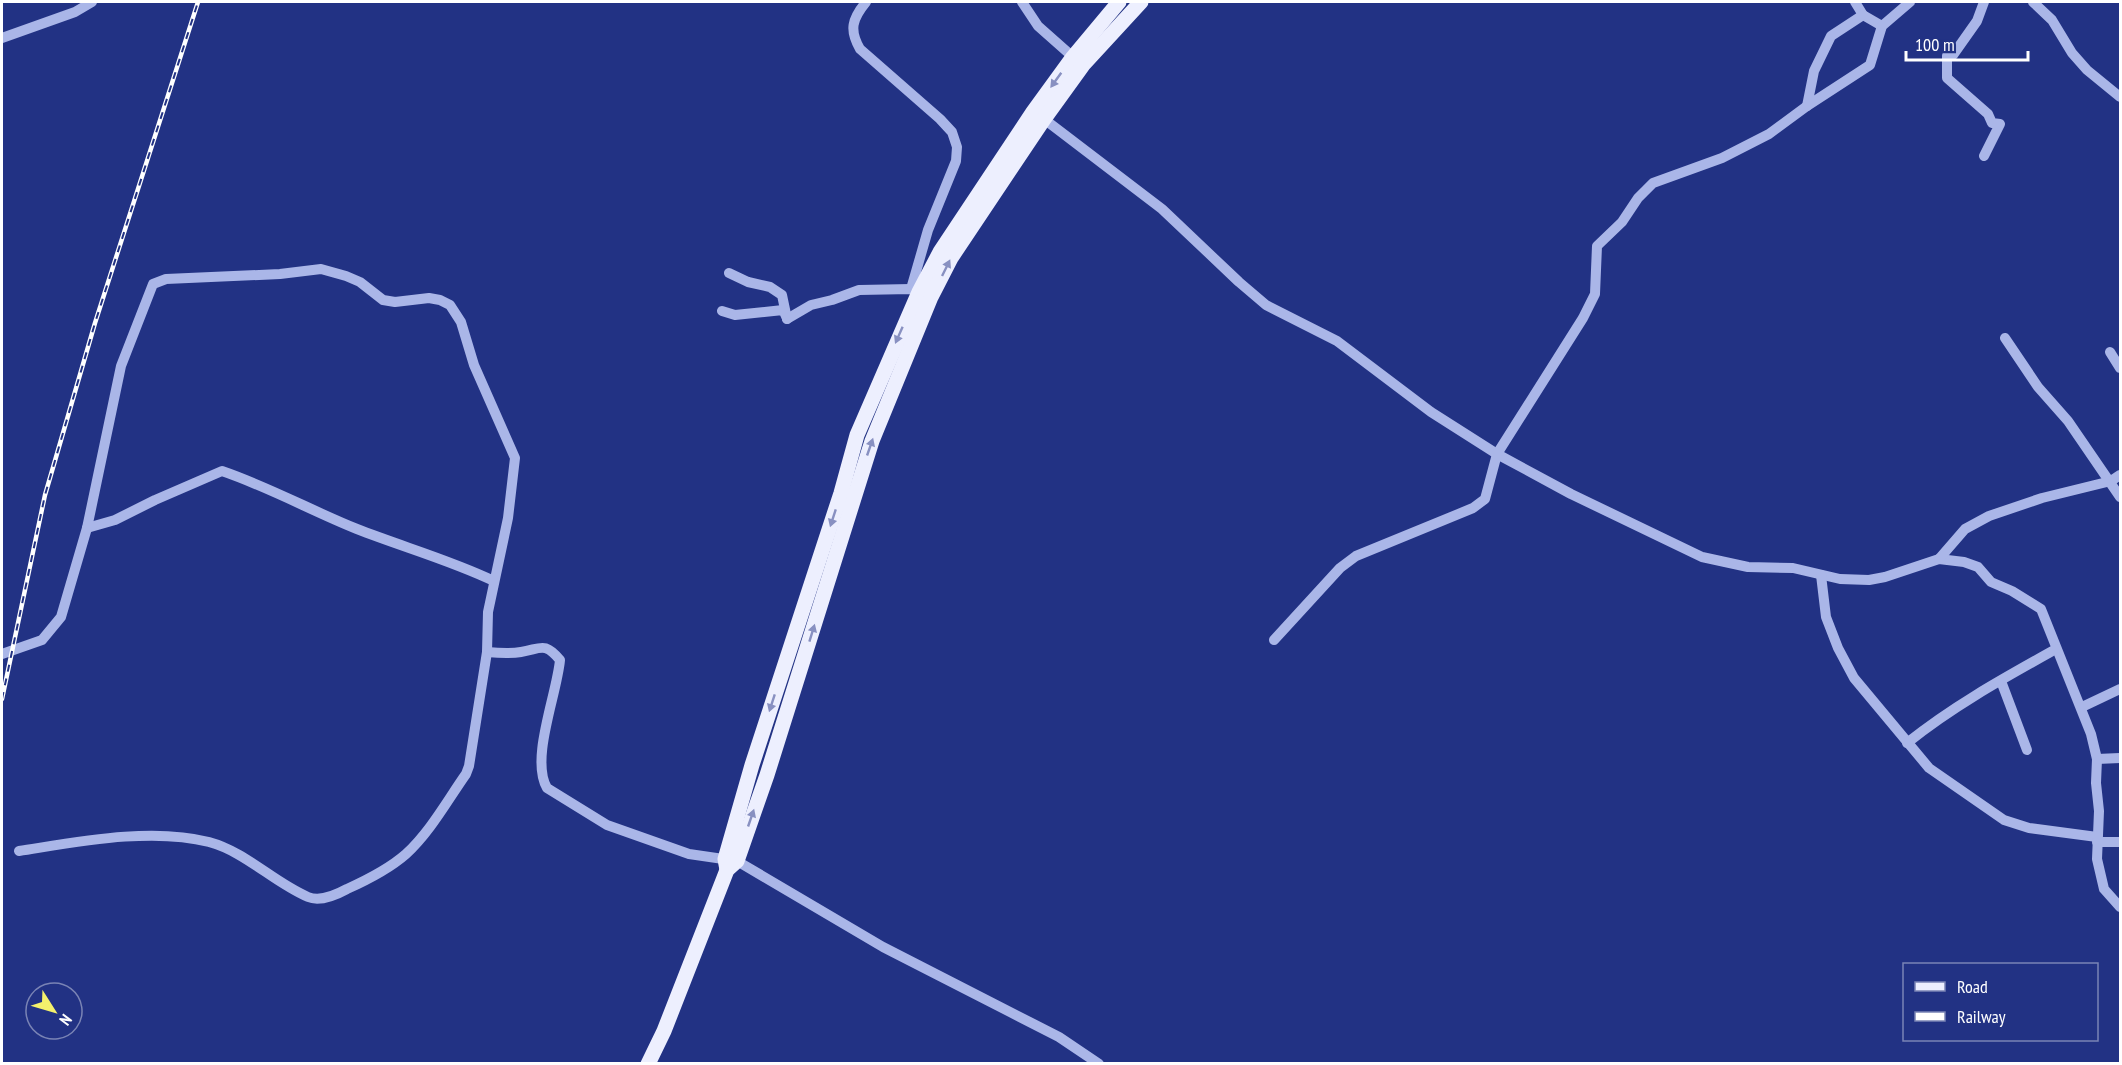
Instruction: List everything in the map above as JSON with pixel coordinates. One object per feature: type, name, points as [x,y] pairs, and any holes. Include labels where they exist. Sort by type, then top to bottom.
[{"type":"main road","points":[[729,863],[752,765],[841,494],[857,435],[915,290],[1033,112],[1073,57],[1119,2]]},
{"type":"main road","points":[[648,1064],[664,1031],[729,863],[767,775],[865,463],[909,350],[951,258],[1083,65],[1141,2]]},
{"type":"street","points":[[2,38],[75,12],[92,2]]},
{"type":"street","points":[[787,318],[811,305],[859,290],[915,290],[928,230],[956,161],[957,147],[952,132],[860,49],[852,29],[855,18],[866,2]]},
{"type":"street","points":[[1022,2],[1038,26],[1073,57]]},
{"type":"street","points":[[1855,2],[1863,15],[1882,26]]},
{"type":"street","points":[[1274,640],[1340,568],[1356,556],[1473,508],[1485,499],[1497,454],[1583,318],[1595,294],[1597,246],[1622,222],[1638,198],[1653,183],[1722,158],[1768,134],[1870,65],[1882,26],[1910,2]]},
{"type":"street","points":[[1984,2],[1977,21],[1953,55],[1947,56],[1949,62],[1947,78],[1988,114],[1992,123],[2000,124],[1984,156]]},
{"type":"street","points":[[2033,2],[2052,21],[2072,53],[2087,70],[2121,97]]},
{"type":"street","points":[[1807,106],[1814,71],[1831,36],[1863,15]]},
{"type":"street","points":[[1044,119],[1162,209],[1266,305],[1337,341],[1431,412],[1497,454],[1571,494],[1702,557],[1748,567],[1793,568],[1840,579],[1869,580],[1939,559],[1964,562],[1978,567],[1991,582],[2012,591],[2041,609],[2082,707],[2097,759],[2096,783],[2099,811],[2097,859],[2104,889],[2121,906]]},
{"type":"street","points":[[2,654],[42,640],[61,616],[87,528],[122,366],[153,284],[166,279],[280,274],[321,269],[360,282],[383,300],[395,302],[429,298],[450,305],[461,322],[474,364],[515,458],[508,518],[488,612],[487,652],[466,774],[426,831],[405,854],[366,880],[338,894],[322,898],[311,898],[238,854],[209,842],[174,836],[109,838],[19,851]]},
{"type":"street","points":[[729,273],[748,282],[770,287],[782,295],[787,318]]},
{"type":"street","points":[[722,311],[735,315],[783,309],[787,318]]},
{"type":"street","points":[[2005,338],[2038,387],[2116,478],[2121,497]]},
{"type":"street","points":[[2110,352],[2121,368]]},
{"type":"street","points":[[87,528],[116,520],[222,471],[246,479],[357,529],[462,566],[494,581]]},
{"type":"street","points":[[1939,559],[1965,529],[1989,516],[2042,498],[2116,478]]},
{"type":"street","points":[[1821,575],[1826,617],[1838,648],[1854,678],[1929,768],[2004,820],[2029,828],[2121,842]]},
{"type":"street","points":[[487,652],[523,652],[537,647],[554,652],[560,660],[541,753],[540,769],[547,788],[607,825],[689,854],[729,863],[883,947],[1059,1037],[1099,1064]]},
{"type":"street","points":[[1906,742],[1984,688],[2001,681],[2056,649]]},
{"type":"street","points":[[2001,681],[2027,750]]},
{"type":"street","points":[[2082,707],[2121,689]]},
{"type":"street","points":[[2097,759],[2121,758]]},
{"type":"railway","points":[[2,699],[45,495],[95,323],[198,2]]}]
